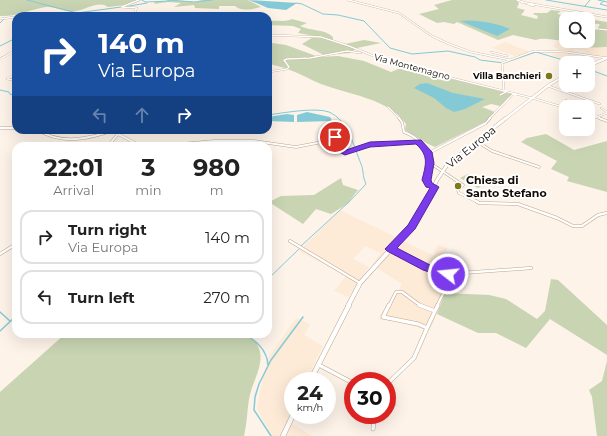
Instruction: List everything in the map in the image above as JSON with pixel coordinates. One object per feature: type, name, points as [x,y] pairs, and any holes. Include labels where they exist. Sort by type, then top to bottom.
[{"type":"main road","points":[[595,63],[607,58]]},
{"type":"main road","name":"Via Europa","points":[[314,372],[360,283],[412,227],[446,165],[532,98],[559,79]]},
{"type":"main road","points":[[283,436],[289,424]]},
{"type":"street","points":[[136,12],[136,8],[121,7],[140,0]]},
{"type":"street","points":[[348,0],[368,6],[384,8],[397,13],[434,37],[456,47],[510,60]]},
{"type":"street","points":[[517,0],[534,6]]},
{"type":"street","points":[[521,2],[607,17]]},
{"type":"street","points":[[0,19],[12,18]]},
{"type":"street","points":[[599,29],[607,30]]},
{"type":"street","name":"Via Montemagno","points":[[272,35],[322,38],[349,46],[365,54],[406,67],[559,105]]},
{"type":"street","points":[[272,71],[287,69],[289,67],[284,60],[289,59],[304,59],[324,54],[352,51],[365,54]]},
{"type":"street","points":[[500,95],[505,91],[502,63],[534,51],[566,52],[607,58]]},
{"type":"street","points":[[0,59],[12,52]]},
{"type":"street","points":[[487,55],[491,52],[507,56]]},
{"type":"street","points":[[12,76],[7,79],[12,80]]},
{"type":"street","points":[[548,86],[600,104]]},
{"type":"street","points":[[429,152],[486,123],[514,93]]},
{"type":"street","points":[[388,107],[402,122],[404,132],[414,135],[429,152],[430,163],[426,180],[429,185],[434,187]]},
{"type":"street","points":[[596,118],[607,112],[601,108]]},
{"type":"street","points":[[596,118],[607,121]]},
{"type":"street","points":[[0,128],[12,128]]},
{"type":"street","points":[[44,134],[73,140],[98,134]]},
{"type":"street","points":[[111,142],[118,134],[133,142]]},
{"type":"street","points":[[272,143],[299,147],[322,142],[324,137],[328,136],[338,138],[343,152],[349,153],[355,149],[370,144],[418,141]]},
{"type":"street","points":[[476,141],[492,151],[539,167]]},
{"type":"street","points":[[212,142],[262,142]]},
{"type":"street","points":[[430,163],[463,185],[458,190],[459,193],[479,203],[518,204],[558,218],[573,226],[582,226],[598,215],[607,213]]},
{"type":"street","points":[[290,241],[360,283]]},
{"type":"street","points":[[0,254],[12,246]]},
{"type":"street","points":[[390,249],[426,267],[448,274],[531,268]]},
{"type":"street","points":[[428,328],[418,324],[385,318],[382,315],[395,294],[400,292],[420,306],[435,311]]},
{"type":"street","points":[[396,375],[414,358],[444,292]]},
{"type":"street","points":[[318,365],[344,378]]},
{"type":"street","points":[[373,429],[374,424]]},
{"type":"shaded area","points":[[558,41],[559,48],[607,47],[607,59],[595,64],[595,62],[603,58],[586,55],[585,51],[575,49],[574,53],[560,51],[553,46]]},
{"type":"shaded area","points":[[505,42],[529,51],[515,56],[492,48]]},
{"type":"shaded area","points":[[558,53],[574,54],[573,56],[559,56],[559,58],[550,55]]},
{"type":"shaded area","points":[[340,210],[434,256],[436,247],[439,245],[447,248],[444,256],[446,261],[444,270],[448,272],[445,293],[430,331],[399,322],[378,319],[395,291],[399,290],[402,284],[372,265],[381,253],[365,246],[353,259],[369,267],[348,297],[334,291],[346,276],[299,251]]},
{"type":"shaded area","points":[[296,318],[310,324],[304,335],[323,346],[310,372],[284,372],[284,424],[293,424],[312,436],[272,436],[257,409],[268,358]]},
{"type":"green space","points":[[0,0],[142,0],[133,4],[108,7],[101,4],[76,11],[46,7],[24,12],[12,12],[12,15],[0,16]]},
{"type":"green space","points":[[174,0],[194,2],[202,0],[248,0],[261,7],[241,9],[235,6],[219,6],[219,9],[216,9],[195,8],[194,5],[174,7],[181,3],[168,2],[154,4],[155,2]]},
{"type":"green space","points":[[452,0],[516,0],[519,3],[517,8],[525,10],[521,15],[537,19],[538,16],[533,14],[534,13],[547,13],[551,10],[561,11],[557,14],[559,14],[559,40],[536,40],[513,35],[498,40],[457,22],[454,24],[444,22],[437,23],[419,14],[439,9],[434,5]]},
{"type":"green space","points":[[292,19],[307,23],[300,26],[330,34],[333,37],[333,41],[345,44],[364,40],[381,43],[357,48],[350,53],[324,55],[302,44],[315,36],[298,33],[301,29],[293,26],[272,25],[272,21],[286,21]]},
{"type":"green space","points":[[595,20],[607,22],[607,47],[595,48],[595,30],[600,30],[598,26],[600,26],[599,24],[595,24]]},
{"type":"green space","points":[[272,43],[286,45],[319,57],[338,56],[364,61],[391,72],[403,67],[512,94],[500,106],[491,104],[482,107],[495,112],[485,122],[435,147],[405,130],[406,124],[399,116],[379,103],[321,84],[288,69],[272,65]]},
{"type":"green space","points":[[546,134],[574,150],[607,141],[607,192],[567,181],[569,177],[551,169],[557,161],[521,142],[527,138]]},
{"type":"green space","points":[[468,174],[486,183],[478,188],[460,178]]},
{"type":"green space","points":[[341,178],[343,185],[358,190],[347,204],[331,214],[316,209],[303,224],[272,204],[272,200],[281,196],[314,195]]},
{"type":"green space","points":[[551,279],[558,280],[607,325],[607,355],[550,319],[526,348],[496,333],[478,333],[437,314],[445,293],[489,295],[506,299],[537,319],[545,311]]},
{"type":"green space","points":[[61,338],[251,338],[259,349],[261,357],[260,365],[249,399],[244,436],[0,436],[0,392]]},
{"type":"green space","points":[[607,361],[607,436],[597,436],[592,397],[589,390],[602,381]]},
{"type":"water","points":[[249,0],[297,3],[286,10],[268,8]]},
{"type":"water","points":[[460,21],[486,22],[510,29],[497,36]]},
{"type":"water","points":[[427,83],[453,93],[485,99],[465,109],[454,112],[446,108],[434,98],[414,88],[420,84]]},
{"type":"water","points":[[307,112],[330,117],[332,121],[297,122],[297,115]]},
{"type":"water","points":[[287,114],[294,115],[294,122],[272,121],[272,116]]},
{"type":"waterway","points":[[27,0],[73,12]]},
{"type":"waterway","points":[[142,0],[145,2],[170,1]]},
{"type":"waterway","points":[[167,0],[195,2],[212,0]]},
{"type":"waterway","points":[[546,0],[607,10]]},
{"type":"waterway","points":[[585,6],[590,0]]},
{"type":"waterway","points":[[598,0],[604,1]]},
{"type":"waterway","points":[[604,1],[600,4],[607,6]]},
{"type":"waterway","points":[[124,7],[147,3]]},
{"type":"waterway","points":[[296,3],[302,4],[323,14],[338,15],[364,21],[390,48],[412,54],[448,51],[475,57],[480,60],[504,63],[536,52],[559,59]]},
{"type":"waterway","points":[[84,12],[121,7]]},
{"type":"waterway","points":[[0,23],[4,19]]},
{"type":"waterway","points":[[0,46],[12,40]]},
{"type":"waterway","points":[[595,72],[607,76]]},
{"type":"waterway","points":[[0,90],[9,92],[12,95]]},
{"type":"waterway","points":[[272,114],[316,110],[329,112],[336,116],[346,127],[350,135],[362,166],[366,184],[350,201],[301,246]]},
{"type":"waterway","points":[[272,275],[299,249]]},
{"type":"waterway","points":[[0,312],[10,321]]},
{"type":"waterway","points":[[271,436],[254,410],[255,397],[259,384],[271,360],[303,317]]},
{"type":"waterway","points":[[0,331],[12,320]]},
{"type":"waterway","points":[[251,338],[261,347],[266,355],[268,365]]},
{"type":"place","name":"Villa Banchieri","points":[[549,76]]},
{"type":"place","name":"Chiesa di Santo Stefano","points":[[458,186]]},
{"type":"route","points":[[335,137],[338,138],[343,152],[345,153],[349,153],[354,149],[370,144],[418,141],[429,152],[430,163],[426,180],[429,185],[434,187],[412,227],[390,249],[426,267],[448,274]]}]
